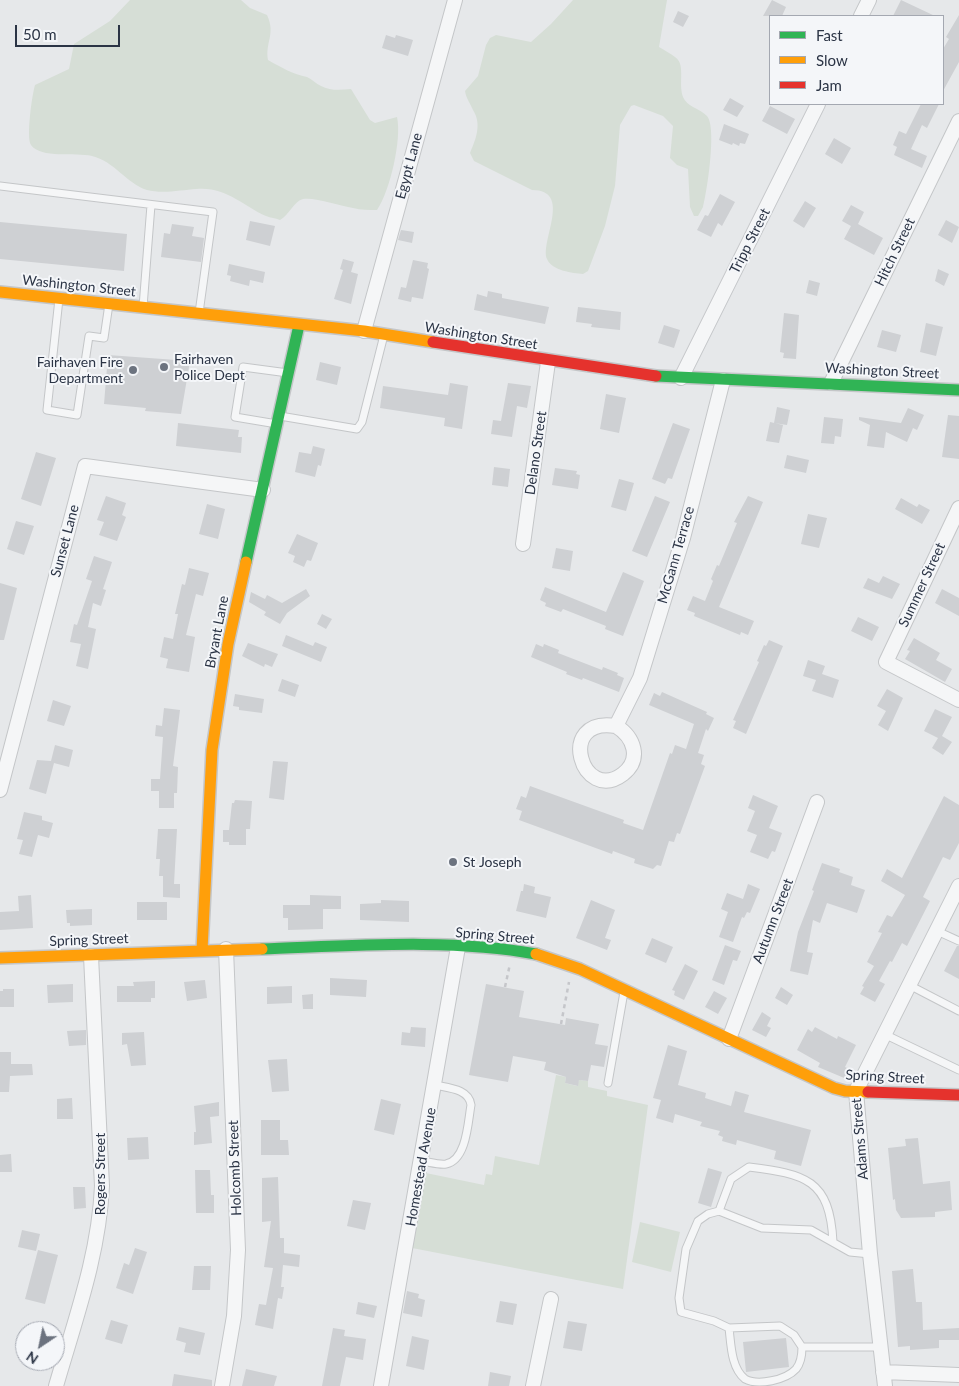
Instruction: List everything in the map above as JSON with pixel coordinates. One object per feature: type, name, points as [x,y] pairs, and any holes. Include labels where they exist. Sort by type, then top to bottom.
[{"type":"street","name":"Egypt Lane","points":[[364,331],[455,0]]},
{"type":"street","points":[[862,15],[869,0]]},
{"type":"street","name":"Tripp Street","points":[[682,378],[818,105]]},
{"type":"street","name":"Hitch Street","points":[[831,383],[959,121]]},
{"type":"street","name":"Washington Street","points":[[0,292],[364,331],[548,362],[682,378],[959,390]]},
{"type":"street","name":"Bryant Lane","points":[[202,950],[212,750],[228,644],[299,325]]},
{"type":"street","name":"Delano Street","points":[[523,544],[548,362]]},
{"type":"street","name":"McGann Terrace","points":[[616,726],[640,678],[682,538],[723,380]]},
{"type":"street","name":"Sunset Lane","points":[[0,790],[85,466],[263,490]]},
{"type":"street","name":"Summer Street","points":[[959,508],[886,662],[959,700]]},
{"type":"street","name":"Autumn Street","points":[[729,1039],[817,802]]},
{"type":"street","name":"Adams Street","points":[[885,1386],[870,1254],[856,1091],[959,886]]},
{"type":"street","name":"Spring Street","points":[[0,958],[91,956],[226,949],[458,947],[513,950],[540,955],[573,966],[824,1084],[844,1091],[959,1096]]},
{"type":"street","name":"Homestead Avenue","points":[[381,1386],[422,1161],[458,947]]},
{"type":"street","name":"Holcomb Street","points":[[222,1386],[234,1316],[238,1267],[226,949]]},
{"type":"street","name":"Rogers Street","points":[[56,1386],[95,1248],[100,1218],[102,1186],[91,956]]},
{"type":"street","points":[[533,1386],[551,1300]]},
{"type":"street","points":[[883,1372],[959,1375]]},
{"type":"lane","points":[[0,186],[213,212],[199,314]]},
{"type":"lane","points":[[143,308],[152,205]]},
{"type":"lane","points":[[59,298],[47,410],[77,415],[89,336],[104,338],[109,304]]},
{"type":"lane","points":[[288,373],[243,367],[235,417],[357,429],[362,422],[384,335]]},
{"type":"lane","points":[[937,931],[959,941]]},
{"type":"lane","points":[[909,985],[959,1011]]},
{"type":"lane","points":[[608,1083],[624,989]]},
{"type":"lane","points":[[884,1034],[959,1070]]},
{"type":"lane","points":[[422,1161],[445,1164],[457,1157],[462,1150],[471,1105],[470,1099],[464,1093],[435,1085]]},
{"type":"lane","points":[[719,1211],[732,1179],[749,1167],[778,1171],[814,1184],[825,1198],[832,1222],[833,1242]]},
{"type":"lane","points":[[729,1328],[734,1364],[745,1380],[756,1384],[775,1381],[789,1375],[797,1368],[802,1358],[802,1348],[794,1335],[780,1326],[729,1328],[714,1321],[681,1312],[679,1298],[686,1249],[698,1221],[708,1214],[719,1211],[762,1228],[811,1230],[850,1252],[870,1254]]},
{"type":"lane","points":[[802,1348],[881,1347]]},
{"type":"path","points":[[505,988],[513,950]]},
{"type":"path","points":[[560,1024],[573,966]]},
{"type":"shaded area","points":[[130,0],[241,0],[250,8],[267,15],[271,28],[267,54],[268,60],[309,78],[324,88],[336,90],[351,89],[370,120],[375,123],[397,117],[398,138],[394,165],[386,191],[377,210],[359,209],[321,200],[303,199],[297,202],[280,220],[266,216],[234,198],[216,191],[207,189],[165,192],[147,190],[133,183],[114,167],[100,159],[85,155],[50,154],[42,152],[31,145],[29,126],[35,85],[69,69],[74,44],[110,21]]},
{"type":"shaded area","points":[[573,0],[667,0],[659,47],[678,60],[681,69],[683,97],[687,103],[707,116],[710,122],[711,133],[709,175],[705,199],[698,216],[694,216],[690,207],[688,169],[677,165],[670,158],[673,126],[663,116],[634,105],[631,106],[620,125],[615,186],[605,226],[588,271],[583,274],[558,269],[547,259],[547,241],[553,207],[551,198],[544,192],[532,190],[474,161],[470,153],[478,126],[476,115],[465,91],[478,76],[486,45],[490,38],[496,35],[531,42]]},
{"type":"shaded area","points":[[556,1075],[566,1077],[565,1083],[577,1086],[579,1080],[588,1081],[588,1087],[607,1091],[607,1096],[648,1105],[623,1289],[407,1247],[421,1172],[484,1185],[486,1174],[492,1175],[495,1156],[539,1165]]},
{"type":"shaded area","points":[[640,1222],[680,1232],[671,1272],[632,1262]]},
{"type":"building","points":[[772,0],[786,7],[782,15],[763,16]]},
{"type":"building","points":[[901,0],[933,15],[894,15]]},
{"type":"building","points":[[678,11],[689,16],[683,27],[673,22]]},
{"type":"building","points":[[959,15],[959,62],[944,89],[944,47],[949,39],[946,37]]},
{"type":"building","points":[[386,35],[395,38],[396,35],[413,40],[408,56],[382,48]]},
{"type":"building","points":[[730,98],[744,106],[737,117],[723,110]]},
{"type":"building","points":[[920,105],[938,105],[927,128],[922,125],[911,149],[927,156],[922,168],[894,155],[897,147],[893,145],[899,131],[906,134]]},
{"type":"building","points":[[770,106],[795,119],[787,134],[762,121]]},
{"type":"building","points":[[724,124],[749,134],[745,144],[740,143],[739,146],[733,143],[732,145],[719,140]]},
{"type":"building","points":[[834,138],[851,148],[842,164],[825,154]]},
{"type":"building","points":[[720,194],[735,202],[722,226],[718,223],[711,237],[697,230],[705,215],[708,216]]},
{"type":"building","points":[[805,201],[816,208],[804,228],[793,221]]},
{"type":"building","points":[[851,205],[864,212],[858,224],[883,238],[874,255],[844,239],[851,226],[842,221]]},
{"type":"building","points":[[946,220],[959,227],[952,243],[938,235]]},
{"type":"building","points":[[250,221],[275,226],[270,246],[246,240]]},
{"type":"building","points":[[0,222],[127,234],[124,271],[0,259]]},
{"type":"building","points":[[172,224],[194,227],[192,236],[204,238],[201,262],[161,257],[164,233],[170,234]]},
{"type":"building","points":[[401,230],[414,232],[412,243],[398,240]]},
{"type":"building","points":[[343,259],[354,262],[351,272],[358,274],[351,304],[334,299],[343,270],[340,269]]},
{"type":"building","points":[[413,260],[428,263],[427,268],[429,269],[423,299],[412,297],[411,302],[398,299],[401,287],[406,288]]},
{"type":"building","points":[[229,264],[265,272],[263,283],[250,280],[249,286],[230,281],[231,276],[227,275]]},
{"type":"building","points":[[938,269],[949,274],[944,286],[935,281]]},
{"type":"building","points":[[809,280],[820,283],[817,296],[806,293]]},
{"type":"building","points":[[488,291],[502,294],[502,298],[549,307],[545,324],[474,310],[477,294],[487,297]]},
{"type":"building","points":[[578,307],[621,312],[620,330],[591,327],[592,324],[576,322]]},
{"type":"building","points":[[784,313],[799,315],[796,359],[783,358],[784,353],[780,352]]},
{"type":"building","points":[[926,323],[943,327],[936,356],[920,352]]},
{"type":"building","points":[[664,325],[680,330],[674,348],[658,343]]},
{"type":"building","points":[[882,330],[901,335],[896,352],[877,347]]},
{"type":"building","points":[[108,355],[190,361],[181,414],[145,411],[146,408],[104,404]]},
{"type":"building","points":[[320,362],[341,367],[337,385],[316,380]]},
{"type":"building","points":[[450,383],[468,386],[462,429],[444,426],[445,418],[380,408],[383,386],[448,395]]},
{"type":"building","points":[[508,383],[531,386],[527,408],[517,406],[512,437],[491,434],[493,420],[501,421]]},
{"type":"building","points":[[606,394],[626,398],[619,433],[600,429]]},
{"type":"building","points":[[777,407],[790,410],[787,425],[774,423]]},
{"type":"building","points":[[908,408],[924,415],[917,430],[913,428],[907,442],[886,432],[884,448],[867,446],[870,425],[859,420],[859,417],[901,423]]},
{"type":"building","points":[[948,415],[959,416],[959,459],[942,457]]},
{"type":"building","points":[[824,417],[843,419],[841,437],[835,436],[834,444],[821,443]]},
{"type":"building","points":[[770,422],[783,425],[779,443],[766,441]]},
{"type":"building","points":[[178,423],[239,430],[238,437],[242,437],[241,453],[176,446]]},
{"type":"building","points":[[673,423],[690,429],[672,479],[668,478],[665,484],[652,479]]},
{"type":"building","points":[[313,446],[325,449],[321,466],[318,465],[315,477],[295,472],[299,452],[311,454]]},
{"type":"building","points":[[36,452],[56,458],[41,506],[21,499]]},
{"type":"building","points":[[787,455],[809,460],[806,473],[784,468]]},
{"type":"building","points":[[494,467],[510,469],[508,487],[492,485]]},
{"type":"building","points":[[555,468],[577,471],[576,474],[580,475],[578,489],[552,485]]},
{"type":"building","points":[[619,479],[634,483],[626,511],[611,507]]},
{"type":"building","points":[[106,496],[126,503],[122,515],[126,517],[117,541],[99,535],[104,522],[97,520]]},
{"type":"building","points":[[655,496],[670,502],[647,557],[632,551]]},
{"type":"building","points":[[748,496],[763,502],[719,607],[754,621],[748,635],[741,632],[740,635],[694,616],[695,613],[687,610],[693,596],[705,601],[713,581],[711,579],[717,565],[719,566],[737,523],[734,522]]},
{"type":"building","points":[[901,498],[917,507],[919,504],[930,510],[922,524],[895,509]]},
{"type":"building","points":[[207,504],[225,509],[218,539],[199,534]]},
{"type":"building","points":[[808,514],[827,518],[819,548],[801,544]]},
{"type":"building","points":[[16,521],[34,526],[24,555],[7,549]]},
{"type":"building","points":[[297,534],[318,543],[311,561],[307,560],[304,567],[293,562],[295,556],[288,553]]},
{"type":"building","points":[[556,548],[573,551],[570,571],[552,568]]},
{"type":"building","points":[[94,556],[112,562],[103,589],[106,590],[101,606],[93,603],[88,627],[96,629],[88,669],[76,666],[81,644],[70,642],[74,624],[77,625],[92,581],[86,579]]},
{"type":"building","points":[[189,568],[209,573],[203,596],[196,594],[186,635],[195,637],[189,672],[166,668],[168,659],[160,657],[164,637],[173,639],[178,614],[175,614],[182,584],[185,585]]},
{"type":"building","points":[[623,572],[644,581],[623,636],[605,629],[606,626],[563,609],[561,612],[545,606],[546,603],[540,600],[545,587],[606,612]]},
{"type":"building","points":[[883,576],[900,584],[892,599],[863,588],[868,578],[879,583]]},
{"type":"building","points":[[0,583],[17,588],[4,640],[0,640]]},
{"type":"building","points":[[306,589],[310,596],[287,613],[280,624],[264,615],[266,612],[249,602],[251,592],[265,599],[267,595],[282,603]]},
{"type":"building","points":[[942,589],[959,598],[959,616],[935,603]]},
{"type":"building","points":[[322,614],[332,619],[326,629],[317,624]]},
{"type":"building","points":[[858,617],[879,627],[872,641],[851,631]]},
{"type":"building","points":[[286,635],[313,646],[315,642],[327,647],[321,662],[282,646]]},
{"type":"building","points":[[914,638],[940,653],[936,660],[952,669],[945,682],[905,659],[910,651],[907,650]]},
{"type":"building","points":[[769,640],[783,646],[746,734],[733,728],[736,721],[733,720],[759,662],[757,661],[764,645],[766,646]]},
{"type":"building","points":[[248,643],[278,654],[272,667],[265,664],[264,667],[242,656]]},
{"type":"building","points":[[536,644],[543,647],[544,644],[559,650],[558,653],[602,670],[603,667],[618,673],[617,675],[624,678],[619,692],[583,678],[582,680],[566,674],[567,672],[531,657]]},
{"type":"building","points":[[808,660],[825,666],[822,674],[839,680],[833,698],[812,691],[816,680],[803,676]]},
{"type":"building","points":[[282,679],[299,685],[295,697],[278,691]]},
{"type":"building","points":[[887,689],[903,698],[888,731],[878,725],[886,711],[877,706]]},
{"type":"building","points":[[662,692],[707,712],[706,714],[714,718],[708,731],[706,729],[698,753],[704,755],[701,764],[705,766],[680,834],[677,833],[674,842],[669,841],[661,866],[657,865],[653,869],[634,863],[635,859],[613,851],[612,854],[519,820],[522,811],[516,809],[521,796],[526,798],[530,786],[624,820],[623,823],[643,830],[670,753],[672,754],[675,745],[686,749],[694,724],[649,705],[654,693],[660,696]]},
{"type":"building","points":[[235,694],[264,699],[262,713],[239,710],[239,707],[233,706]]},
{"type":"building","points":[[53,700],[71,706],[64,726],[47,721]]},
{"type":"building","points":[[164,708],[180,710],[173,766],[178,767],[177,793],[174,793],[174,808],[159,808],[159,791],[151,791],[151,779],[160,779],[163,737],[155,736],[156,725],[162,726]]},
{"type":"building","points":[[935,709],[952,717],[942,736],[952,742],[943,755],[932,748],[938,738],[924,731]]},
{"type":"building","points":[[55,745],[73,750],[69,767],[54,763],[46,794],[29,789],[37,760],[51,761]]},
{"type":"building","points":[[273,761],[288,762],[284,800],[269,798]]},
{"type":"building","points":[[753,795],[778,806],[769,828],[782,833],[775,852],[772,851],[768,859],[750,852],[757,835],[747,831],[755,811],[748,808]]},
{"type":"building","points":[[944,796],[959,805],[959,843],[950,860],[943,857],[923,897],[930,901],[907,946],[902,943],[879,981],[885,984],[875,1002],[860,994],[864,987],[862,986],[874,966],[867,962],[882,933],[878,932],[887,915],[892,917],[905,895],[881,881],[887,869],[902,878]]},
{"type":"building","points":[[235,800],[252,801],[250,829],[246,829],[246,845],[229,845],[229,842],[223,842],[223,830],[229,830],[232,803]]},
{"type":"building","points":[[24,812],[42,816],[42,820],[53,823],[49,838],[38,835],[32,857],[19,854],[23,840],[17,839]]},
{"type":"building","points":[[158,829],[177,829],[174,884],[180,884],[180,898],[163,897],[163,876],[159,876],[160,859],[156,859]]},
{"type":"building","points":[[822,863],[840,869],[839,872],[853,877],[851,885],[865,890],[857,913],[827,903],[820,923],[813,920],[807,952],[813,953],[808,975],[790,971],[798,932],[814,891],[812,890]]},
{"type":"building","points":[[524,884],[535,887],[534,893],[551,897],[546,918],[516,911]]},
{"type":"building","points":[[748,884],[760,889],[750,913],[747,912],[744,918],[742,917],[733,942],[719,937],[728,912],[721,909],[727,893],[743,899]]},
{"type":"building","points":[[31,895],[33,928],[0,930],[0,912],[19,911],[18,896]]},
{"type":"building","points":[[310,895],[341,896],[341,909],[323,909],[323,929],[288,930],[288,918],[283,918],[283,905],[310,905]]},
{"type":"building","points":[[381,900],[409,901],[409,922],[360,920],[360,904],[381,903]]},
{"type":"building","points":[[591,900],[615,910],[605,938],[611,940],[607,950],[576,938]]},
{"type":"building","points":[[137,902],[167,902],[167,920],[137,920]]},
{"type":"building","points":[[92,909],[92,925],[70,926],[70,923],[67,923],[66,910]]},
{"type":"building","points":[[652,938],[673,947],[666,963],[645,954]]},
{"type":"building","points":[[725,945],[741,951],[737,961],[733,960],[724,985],[712,980]]},
{"type":"building","points":[[957,946],[959,946],[959,979],[944,971]]},
{"type":"building","points":[[685,964],[698,971],[684,1000],[674,995],[675,991],[672,990]]},
{"type":"building","points":[[330,978],[367,980],[366,997],[330,995]]},
{"type":"building","points":[[205,980],[207,998],[187,1001],[184,982]]},
{"type":"building","points":[[155,981],[155,998],[151,998],[151,1002],[117,1002],[117,986],[134,986],[133,982]]},
{"type":"building","points":[[73,984],[73,1002],[48,1003],[47,985]]},
{"type":"building","points":[[486,984],[524,991],[519,1017],[565,1025],[566,1018],[599,1024],[595,1044],[608,1046],[604,1067],[591,1065],[588,1081],[579,1080],[578,1086],[565,1083],[566,1077],[544,1070],[546,1062],[513,1056],[508,1082],[469,1075]]},
{"type":"building","points":[[292,986],[292,1003],[267,1004],[267,987]]},
{"type":"building","points":[[781,987],[793,995],[787,1005],[775,998]]},
{"type":"building","points":[[3,989],[14,989],[14,1007],[0,1007],[0,991],[3,991]]},
{"type":"building","points":[[714,991],[727,998],[718,1014],[705,1007]]},
{"type":"building","points":[[313,994],[313,1009],[303,1009],[302,995]]},
{"type":"building","points":[[762,1012],[771,1018],[767,1026],[771,1028],[766,1037],[752,1030]]},
{"type":"building","points":[[411,1027],[426,1028],[425,1047],[401,1045],[402,1032],[410,1033]]},
{"type":"building","points":[[815,1027],[837,1039],[838,1036],[856,1045],[845,1067],[853,1071],[849,1080],[818,1067],[820,1063],[797,1050],[808,1029],[812,1032]]},
{"type":"building","points":[[86,1030],[86,1045],[69,1046],[67,1031]]},
{"type":"building","points":[[144,1032],[146,1065],[131,1066],[127,1044],[122,1045],[122,1033]]},
{"type":"building","points":[[668,1045],[687,1051],[678,1085],[706,1093],[705,1098],[731,1106],[735,1091],[749,1095],[744,1112],[811,1130],[801,1166],[774,1159],[776,1151],[737,1140],[736,1145],[722,1141],[723,1137],[718,1135],[720,1131],[700,1126],[702,1122],[675,1114],[673,1123],[656,1118],[661,1100],[653,1098]]},
{"type":"building","points":[[0,1052],[11,1052],[11,1064],[32,1064],[33,1075],[10,1076],[9,1092],[0,1092]]},
{"type":"building","points":[[287,1059],[289,1091],[272,1092],[268,1060]]},
{"type":"building","points":[[72,1098],[73,1119],[57,1119],[57,1099]]},
{"type":"building","points":[[381,1099],[401,1104],[394,1135],[374,1130]]},
{"type":"building","points":[[219,1102],[219,1116],[210,1117],[212,1143],[194,1145],[194,1132],[196,1132],[194,1106]]},
{"type":"building","points":[[261,1120],[280,1120],[280,1140],[288,1140],[289,1155],[261,1155]]},
{"type":"building","points":[[148,1137],[149,1159],[128,1160],[127,1138]]},
{"type":"building","points":[[918,1138],[923,1184],[950,1181],[952,1210],[935,1212],[935,1217],[901,1218],[896,1210],[895,1199],[893,1200],[888,1148],[906,1146],[905,1139]]},
{"type":"building","points":[[11,1154],[12,1172],[0,1172],[0,1155]]},
{"type":"building","points":[[708,1168],[722,1172],[711,1207],[698,1203]]},
{"type":"building","points":[[195,1170],[210,1170],[211,1195],[214,1195],[214,1213],[196,1213]]},
{"type":"building","points":[[278,1177],[280,1238],[284,1238],[284,1253],[300,1255],[299,1267],[283,1265],[281,1287],[284,1287],[282,1299],[278,1298],[273,1329],[255,1325],[259,1304],[266,1305],[273,1268],[264,1267],[271,1221],[262,1222],[262,1178]]},
{"type":"building","points":[[73,1187],[85,1187],[86,1208],[74,1209]]},
{"type":"building","points":[[353,1200],[371,1203],[365,1230],[347,1226]]},
{"type":"building","points":[[22,1230],[40,1234],[36,1251],[18,1247]]},
{"type":"building","points":[[135,1248],[147,1252],[133,1294],[116,1288],[124,1263],[129,1265]]},
{"type":"building","points":[[38,1250],[58,1255],[45,1304],[25,1299]]},
{"type":"building","points":[[194,1266],[211,1266],[210,1290],[192,1290]]},
{"type":"building","points":[[913,1269],[916,1302],[922,1302],[923,1330],[959,1328],[959,1340],[939,1340],[939,1348],[910,1350],[910,1346],[898,1347],[892,1271]]},
{"type":"building","points":[[407,1291],[419,1294],[418,1298],[425,1300],[422,1317],[403,1313]]},
{"type":"building","points":[[500,1301],[517,1304],[513,1325],[496,1322]]},
{"type":"building","points":[[358,1302],[377,1306],[374,1318],[356,1314]]},
{"type":"building","points":[[111,1320],[128,1325],[122,1344],[105,1339]]},
{"type":"building","points":[[568,1321],[587,1324],[582,1351],[563,1348]]},
{"type":"building","points":[[179,1327],[205,1333],[200,1355],[184,1352],[186,1343],[176,1340]]},
{"type":"building","points":[[333,1328],[345,1330],[344,1336],[366,1339],[363,1360],[346,1357],[340,1386],[322,1386]]},
{"type":"building","points":[[412,1336],[429,1340],[424,1370],[406,1366]]},
{"type":"building","points":[[786,1338],[789,1367],[746,1372],[743,1342]]},
{"type":"building","points":[[246,1369],[277,1376],[274,1386],[242,1386]]},
{"type":"building","points":[[490,1372],[511,1376],[509,1386],[488,1386]]},
{"type":"building","points":[[174,1374],[212,1380],[212,1386],[172,1386]]},
{"type":"traffic: fast","points":[[246,562],[299,325]]},
{"type":"traffic: fast","points":[[656,376],[959,390]]},
{"type":"traffic: fast","points":[[262,949],[400,944],[470,946],[536,954]]},
{"type":"traffic: slow","points":[[0,292],[364,331],[433,342]]},
{"type":"traffic: slow","points":[[202,950],[212,750],[228,644],[246,562]]},
{"type":"traffic: slow","points":[[0,958],[262,949]]},
{"type":"traffic: slow","points":[[536,954],[580,969],[834,1088],[845,1091],[868,1092]]},
{"type":"traffic: jam","points":[[433,342],[656,376]]},
{"type":"traffic: jam","points":[[868,1092],[959,1095]]},
{"type":"place","name":"Fairhaven Police Dept","points":[[164,367]]},
{"type":"place","name":"Fairhaven Fire Department","points":[[133,370]]},
{"type":"place","name":"St Joseph","points":[[453,862]]}]
